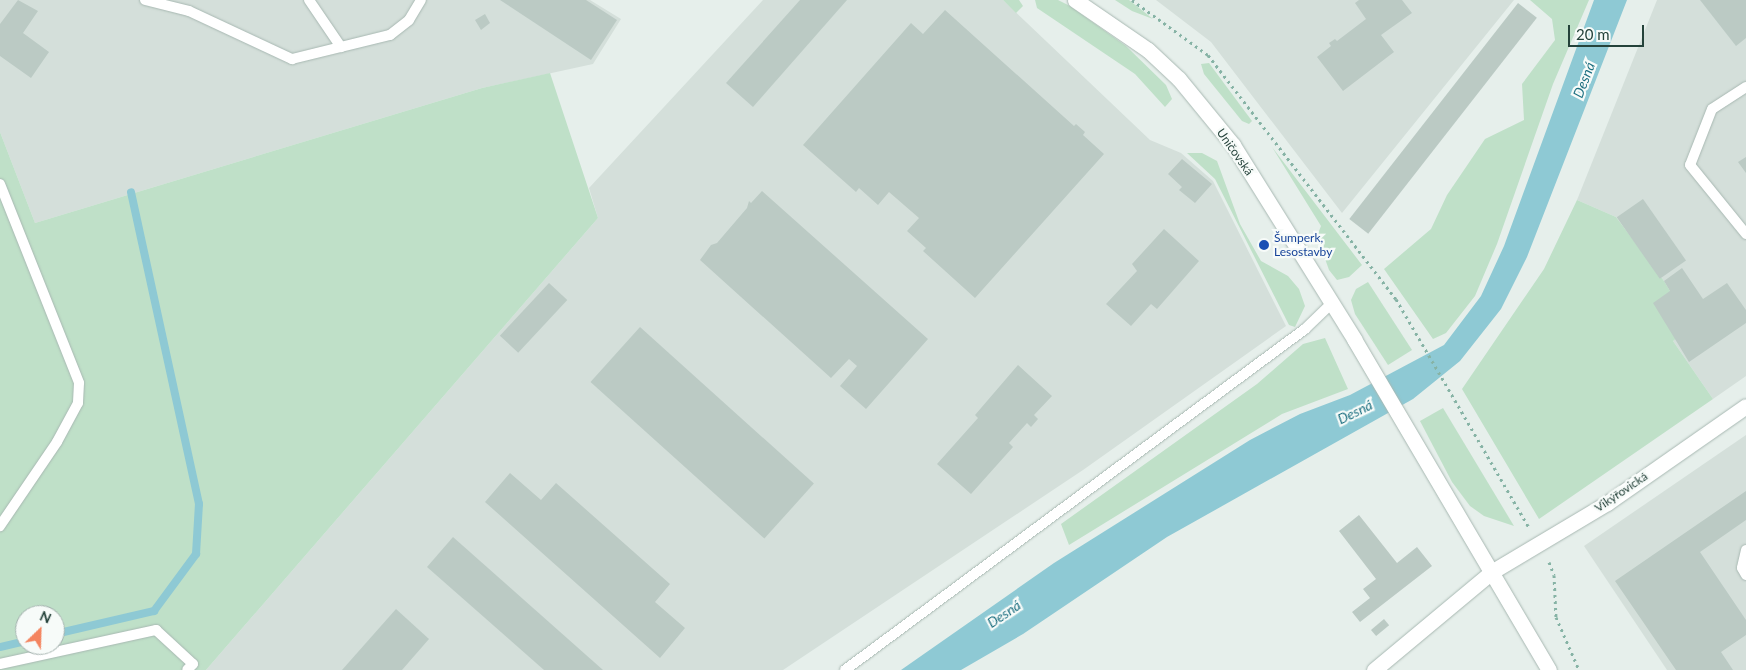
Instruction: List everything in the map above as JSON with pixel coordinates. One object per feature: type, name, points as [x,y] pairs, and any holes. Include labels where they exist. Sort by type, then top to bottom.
[{"type":"main road","name":"Uničovská","points":[[1076,0],[1148,50],[1178,80],[1233,145],[1354,339],[1493,571],[1549,670]]},
{"type":"main road","name":"Vikýřovická","points":[[1374,670],[1493,571],[1537,542],[1607,503],[1746,406]]},
{"type":"lane","points":[[145,0],[214,21],[292,59],[390,35],[410,20],[421,0]]},
{"type":"lane","points":[[158,4],[170,0]]},
{"type":"lane","points":[[309,0],[341,47]]},
{"type":"lane","points":[[1746,87],[1712,109],[1690,165],[1746,234]]},
{"type":"lane","points":[[0,184],[79,383],[78,403],[57,442],[0,526]]},
{"type":"lane","points":[[845,670],[1305,329],[1332,303]]},
{"type":"lane","points":[[1746,550],[1742,568],[1746,575]]},
{"type":"lane","points":[[0,664],[156,630],[193,664],[187,670]]},
{"type":"path","points":[[1132,0],[1208,56],[1398,304],[1460,406],[1554,575],[1556,617],[1578,670]]},
{"type":"shaded area","points":[[0,0],[590,0],[621,19],[593,64],[482,88],[35,223],[0,132]]},
{"type":"shaded area","points":[[763,0],[1003,0],[1150,140],[1181,153],[1213,181],[1286,326],[1083,470],[783,670],[206,670],[598,218],[589,188]]},
{"type":"shaded area","points":[[1156,0],[1514,0],[1342,213],[1211,42]]},
{"type":"shaded area","points":[[1657,0],[1746,0],[1746,376],[1713,399],[1673,341],[1676,338],[1670,291],[1664,281],[1616,217],[1577,200]]},
{"type":"shaded area","points":[[1746,435],[1746,670],[1667,670],[1584,546]]},
{"type":"green space","points":[[1003,0],[1019,0],[1023,6],[1016,13]]},
{"type":"green space","points":[[1035,0],[1058,0],[1070,6],[1126,46],[1166,85],[1172,99],[1165,107],[1135,74],[1037,8]]},
{"type":"green space","points":[[1115,0],[1129,0],[1153,19],[1132,11]]},
{"type":"green space","points":[[1530,0],[1589,0],[1553,84],[1497,244],[1475,296],[1446,333],[1433,339],[1384,269],[1431,229],[1447,195],[1485,139],[1524,120],[1522,84],[1555,40],[1552,19]]},
{"type":"green space","points":[[1209,63],[1252,121],[1249,124],[1242,121],[1204,74],[1201,64]]},
{"type":"green space","points":[[550,73],[598,218],[206,670],[0,670],[0,132],[35,223],[482,88]]},
{"type":"green space","points":[[1272,147],[1362,265],[1349,277],[1337,280],[1329,270],[1317,236],[1321,226]]},
{"type":"green space","points":[[1187,153],[1202,153],[1217,161],[1240,224],[1261,261],[1288,276],[1299,289],[1305,306],[1295,327],[1289,325],[1215,179]]},
{"type":"green space","points":[[1577,200],[1616,217],[1664,281],[1670,291],[1677,338],[1673,341],[1713,399],[1539,519],[1462,389],[1544,269]]},
{"type":"green space","points":[[1368,282],[1412,350],[1388,365],[1355,314],[1351,300],[1356,289]]},
{"type":"green space","points":[[1325,338],[1348,389],[1282,414],[1069,545],[1061,524],[1257,384],[1303,344]]},
{"type":"green space","points":[[1443,408],[1514,526],[1484,516],[1470,506],[1452,482],[1420,421]]},
{"type":"water","name":"Desná","points":[[1594,0],[1627,0],[1527,257],[1501,309],[1460,361],[1413,399],[1167,537],[1023,634],[961,670],[901,670],[1054,563],[1250,440],[1300,414],[1350,395],[1444,345],[1481,296],[1504,246]]},
{"type":"building","points":[[18,0],[38,11],[23,33],[49,52],[31,78],[0,56],[0,24]]},
{"type":"building","points":[[500,0],[586,0],[617,20],[591,60]]},
{"type":"building","points":[[800,0],[847,0],[753,107],[726,83]]},
{"type":"building","points":[[1359,0],[1402,0],[1412,13],[1381,35],[1394,52],[1343,91],[1317,57],[1331,46],[1329,43],[1335,39],[1337,41],[1366,19],[1355,3]]},
{"type":"building","points":[[1700,0],[1746,0],[1746,38],[1736,46]]},
{"type":"building","points":[[1518,3],[1537,18],[1368,234],[1349,219]]},
{"type":"building","points":[[945,10],[1074,126],[1076,124],[1085,132],[1083,135],[1104,154],[975,298],[923,251],[926,248],[907,231],[919,218],[889,192],[878,205],[859,188],[856,192],[803,145],[911,23],[923,34]]},
{"type":"building","points":[[485,14],[490,23],[481,30],[475,20]]},
{"type":"building","points":[[1746,157],[1746,173],[1738,162]]},
{"type":"building","points":[[1182,159],[1212,184],[1195,203],[1179,190],[1182,187],[1168,174]]},
{"type":"building","points":[[762,191],[928,339],[866,409],[840,386],[857,366],[849,359],[831,378],[700,260],[711,245],[717,243],[747,208],[749,201],[751,203]]},
{"type":"building","points":[[1643,199],[1686,260],[1660,279],[1617,217]]},
{"type":"building","points":[[1164,229],[1199,261],[1157,309],[1151,304],[1131,326],[1106,304],[1137,271],[1132,264]]},
{"type":"building","points":[[1682,268],[1703,299],[1727,283],[1746,310],[1746,323],[1689,362],[1653,303],[1670,291],[1664,281]]},
{"type":"building","points":[[549,283],[567,300],[518,353],[500,336]]},
{"type":"building","points":[[640,327],[814,484],[764,539],[590,382]]},
{"type":"building","points":[[1018,365],[1052,396],[1034,415],[1038,419],[1031,427],[1027,423],[1009,443],[1013,447],[971,494],[937,464],[978,418],[975,415]]},
{"type":"building","points":[[510,473],[541,500],[556,483],[670,584],[655,602],[685,628],[660,658],[485,502]]},
{"type":"building","points":[[1746,491],[1746,520],[1700,552],[1746,620],[1746,635],[1721,652],[1733,670],[1676,670],[1615,581]]},
{"type":"building","points":[[1359,515],[1397,563],[1417,547],[1432,566],[1360,622],[1352,612],[1370,598],[1363,589],[1376,579],[1339,531]]},
{"type":"building","points":[[453,537],[603,670],[544,670],[427,567]]},
{"type":"building","points":[[396,609],[429,639],[402,670],[342,670]]},
{"type":"building","points":[[1384,619],[1389,625],[1376,636],[1371,630]]},
{"type":"waterway","points":[[65,632],[154,611],[196,554],[199,504],[131,192]]},
{"type":"waterway","points":[[0,647],[15,643]]},
{"type":"place","name":"Šumperk, Lesostavby","points":[[1264,245]]}]
